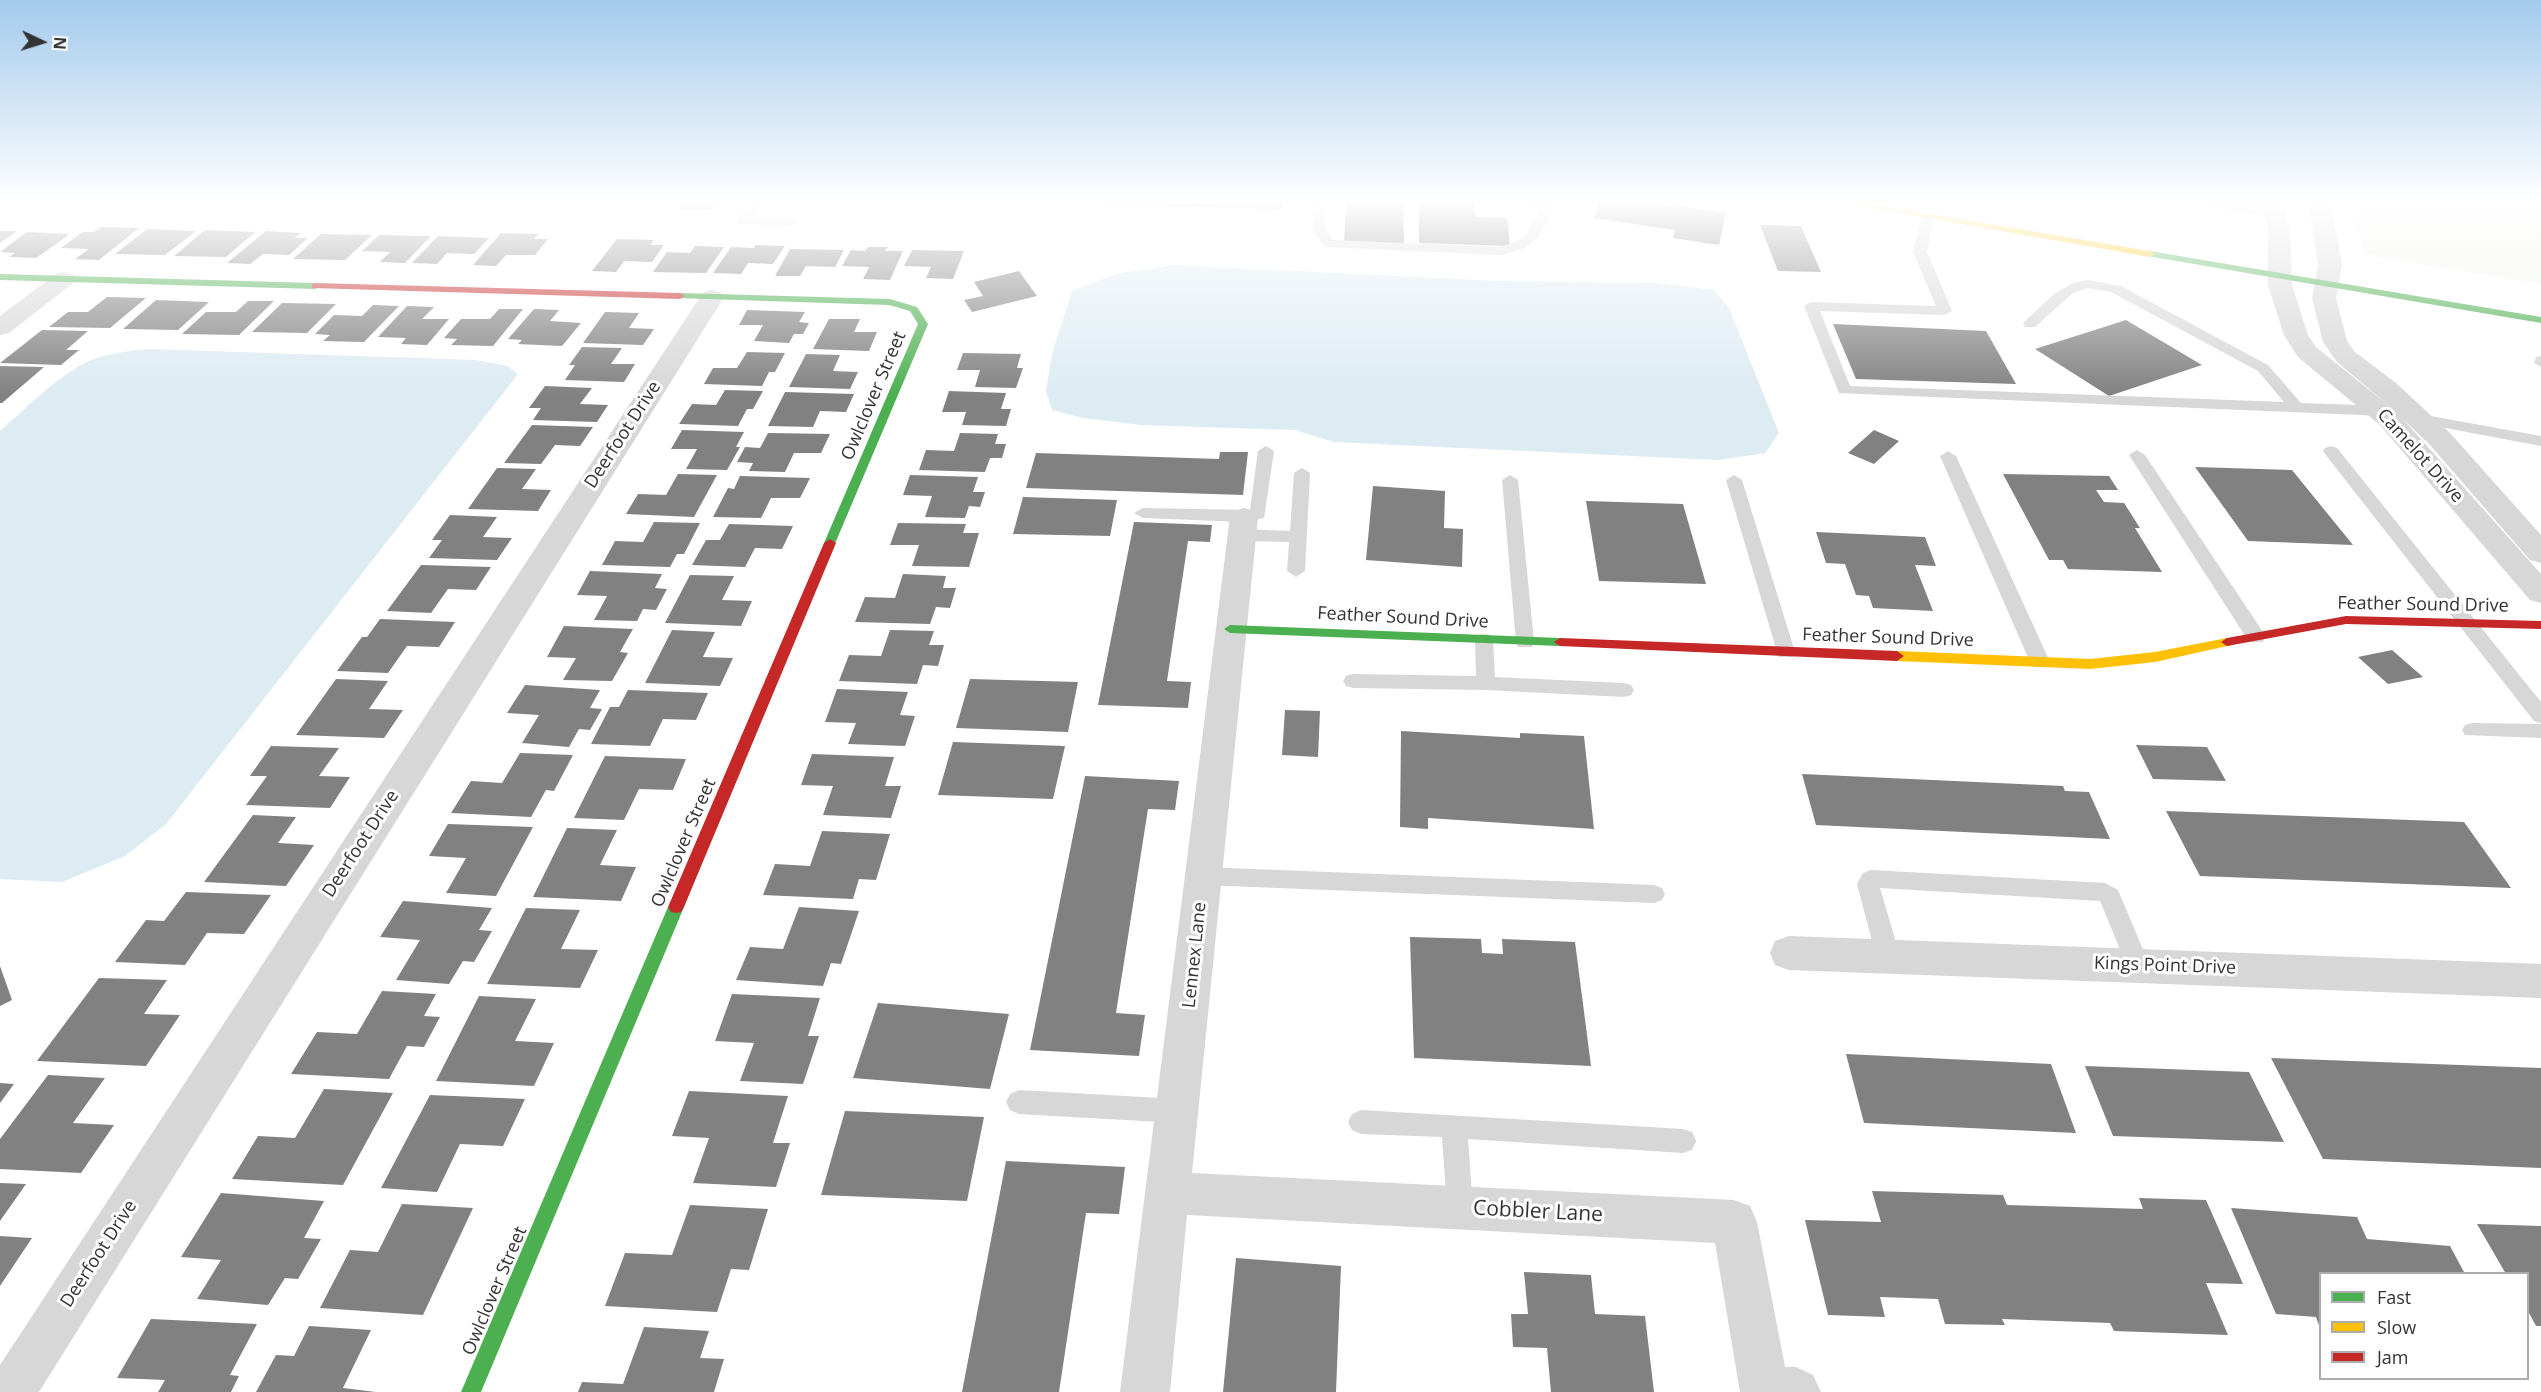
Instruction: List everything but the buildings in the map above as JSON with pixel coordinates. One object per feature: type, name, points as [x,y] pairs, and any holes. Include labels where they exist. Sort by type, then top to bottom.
[{"type":"street","name":"Camelot Drive","points":[[2280,265],[2290,318],[2296,335],[2307,352],[2378,409],[2408,439],[2541,593]]},
{"type":"street","points":[[2301,265],[2541,320]]},
{"type":"street","name":"Camelot Drive","points":[[2329,265],[2324,298],[2335,342],[2346,357],[2387,389],[2419,419],[2541,553]]},
{"type":"street","points":[[0,277],[712,297]]},
{"type":"street","points":[[0,328],[64,279]]},
{"type":"street","name":"Owlclover Street","points":[[471,1392],[923,324],[914,309],[890,302],[712,297]]},
{"type":"street","name":"Deerfoot Drive","points":[[11,1392],[712,297]]},
{"type":"street","name":"Lennex Lane","points":[[1145,1392],[1243,526]]},
{"type":"street","name":"Feather Sound Drive","points":[[1230,628],[2040,662],[2129,662],[2346,620],[2541,625]]},
{"type":"street","name":"Kings Point Drive","points":[[1789,953],[2137,964],[2541,981]]},
{"type":"street","name":"Cobbler Lane","points":[[1169,1194],[1734,1222],[1776,1392]]},
{"type":"lane","points":[[1925,265],[1945,311],[1811,306],[1844,390],[2378,409],[2419,419],[2541,441]]},
{"type":"lane","points":[[2030,324],[2075,284],[2098,283],[2116,289],[2263,368],[2295,406]]},
{"type":"lane","points":[[1243,526],[1258,514],[1266,451]]},
{"type":"lane","points":[[2331,451],[2541,716]]},
{"type":"lane","points":[[2137,455],[2256,637]]},
{"type":"lane","points":[[1948,456],[2040,662]]},
{"type":"lane","points":[[1296,571],[1302,473]]},
{"type":"lane","points":[[1510,480],[1525,642]]},
{"type":"lane","points":[[1734,480],[1786,652]]},
{"type":"lane","points":[[1143,513],[1243,526],[1298,537]]},
{"type":"lane","points":[[1484,640],[1486,683]]},
{"type":"lane","points":[[1353,681],[1486,683],[1624,690]]},
{"type":"lane","points":[[2472,730],[2541,731]]},
{"type":"lane","points":[[1203,876],[1654,894]]},
{"type":"lane","points":[[1888,956],[1868,884],[1871,879],[2105,892],[2110,896],[2137,964]]},
{"type":"lane","points":[[1019,1102],[1178,1111]]},
{"type":"lane","points":[[1362,1122],[1683,1141]]},
{"type":"lane","points":[[1454,1126],[1460,1208]]},
{"type":"shaded area","points":[[1174,265],[1498,281],[1655,283],[1714,290],[1729,308],[1779,433],[1765,453],[1718,460],[1334,442],[1295,430],[1141,425],[1083,418],[1052,410],[1046,391],[1052,354],[1072,291],[1116,274]]},
{"type":"shaded area","points":[[2428,265],[2541,265],[2541,284]]},
{"type":"shaded area","points":[[149,349],[476,360],[508,366],[518,374],[166,824],[125,856],[62,882],[0,879],[0,431],[65,375],[89,361],[104,356]]},
{"type":"traffic: fast","points":[[2215,265],[2541,320]]},
{"type":"traffic: fast","points":[[0,277],[315,286]]},
{"type":"traffic: fast","points":[[680,296],[890,302],[914,309],[923,324],[830,543]]},
{"type":"traffic: fast","points":[[1230,629],[1560,642]]},
{"type":"traffic: fast","points":[[471,1392],[676,907]]},
{"type":"traffic: slow","points":[[1897,656],[2090,664],[2155,657],[2227,642]]},
{"type":"traffic: jam","points":[[315,286],[680,296]]},
{"type":"traffic: jam","points":[[676,907],[830,543]]},
{"type":"traffic: jam","points":[[2227,642],[2346,620],[2541,625]]},
{"type":"traffic: jam","points":[[1560,642],[1897,656]]}]
